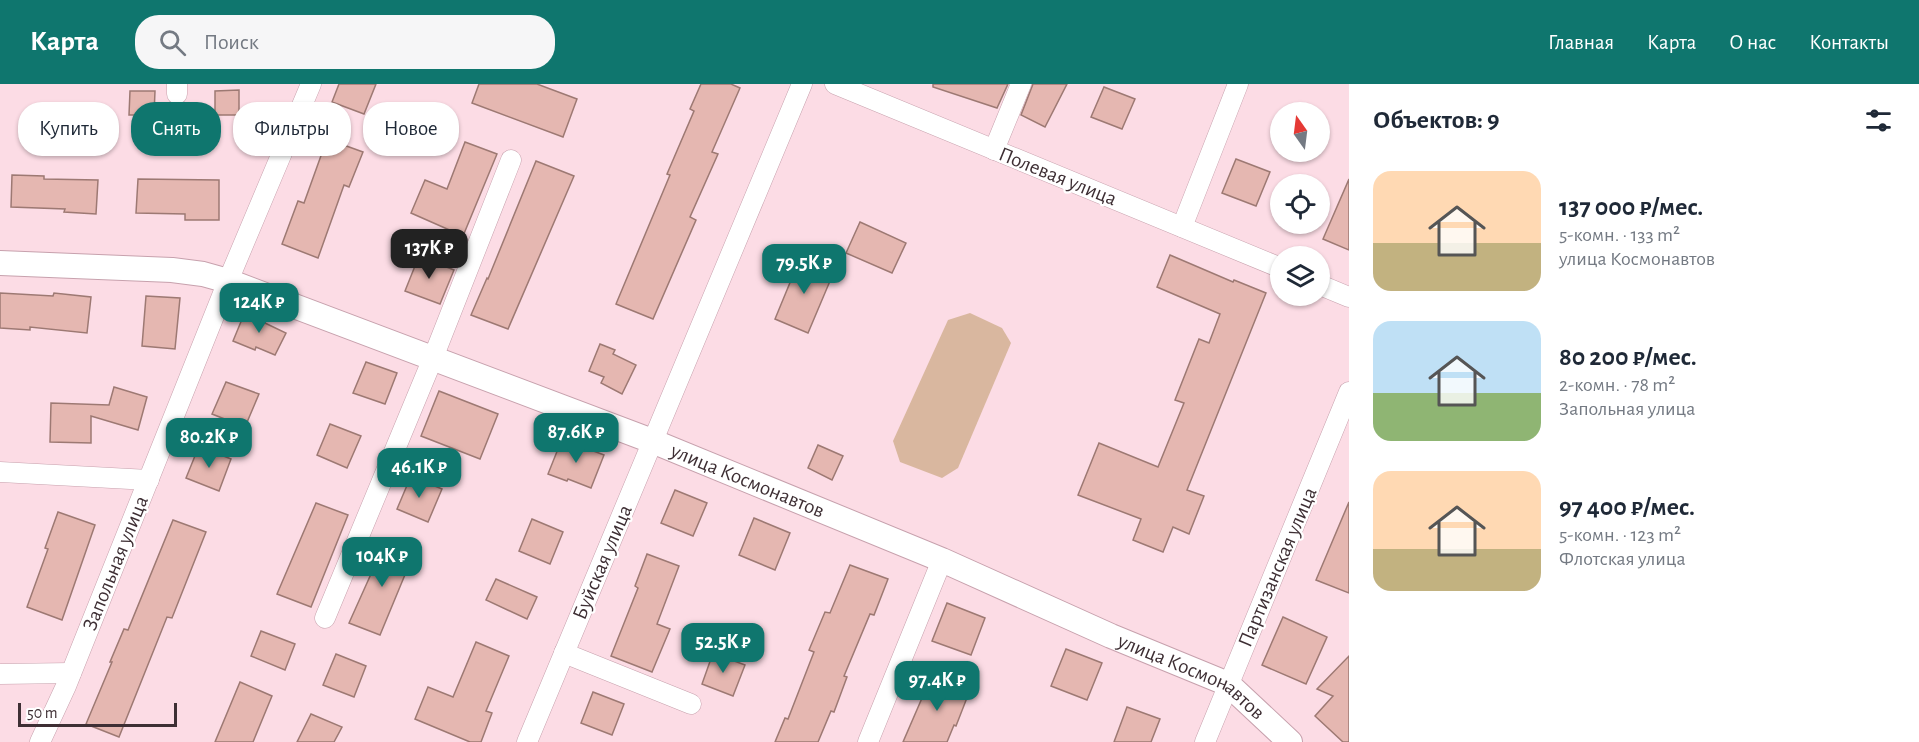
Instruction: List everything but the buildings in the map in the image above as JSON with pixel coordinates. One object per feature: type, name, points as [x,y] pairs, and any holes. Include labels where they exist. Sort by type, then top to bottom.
[{"type":"street","name":"Запольная улица","points":[[40,742],[71,673],[228,281],[311,84]]},
{"type":"street","name":"Буйская улица","points":[[527,742],[802,84]]},
{"type":"street","name":"Полевая улица","points":[[835,84],[1270,263]]},
{"type":"street","points":[[994,150],[1021,84]]},
{"type":"street","points":[[1182,227],[1238,84]]},
{"type":"street","points":[[325,618],[433,358],[511,160]]},
{"type":"street","name":"улица Космонавтов","points":[[0,263],[172,270],[203,274],[228,281],[652,441],[942,560],[1111,636],[1228,684],[1290,742]]},
{"type":"street","points":[[1330,289],[1349,297]]},
{"type":"street","name":"Партизанская улица","points":[[1204,742],[1349,392]]},
{"type":"street","points":[[0,472],[149,480]]},
{"type":"street","points":[[868,742],[942,560]]},
{"type":"street","points":[[564,653],[691,704]]},
{"type":"street","points":[[0,675],[71,673]]},
{"type":"shaded area","points":[[970,313],[1002,328],[1011,343],[958,468],[942,478],[900,462],[893,441],[948,320]]}]
